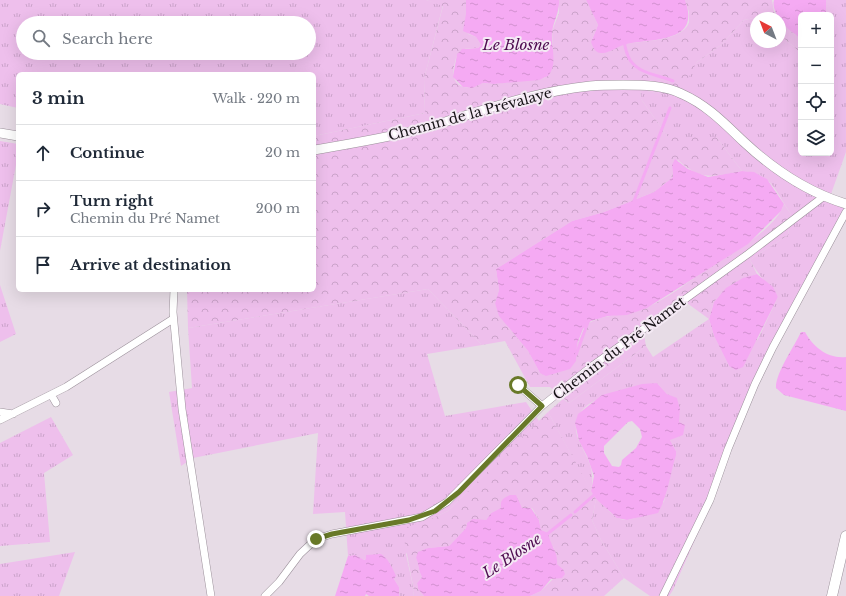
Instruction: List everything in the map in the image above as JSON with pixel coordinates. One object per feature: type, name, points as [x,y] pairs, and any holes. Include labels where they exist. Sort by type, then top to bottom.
[{"type":"main road","points":[[832,596],[846,536]]},
{"type":"street","name":"Chemin de la Prévalaye","points":[[316,150],[420,129],[511,101],[553,92],[590,86],[638,85],[661,87],[682,93],[696,101],[716,115],[774,167],[809,190],[823,197],[846,204]]},
{"type":"street","points":[[0,133],[16,136]]},
{"type":"street","name":"Chemin du Pré Namet","points":[[264,596],[280,582],[300,554],[316,539],[332,534],[409,520],[435,511],[459,492],[542,406],[604,357],[748,254],[823,197]]},
{"type":"street","points":[[663,596],[710,500],[728,449],[755,384],[773,347],[846,212]]},
{"type":"street","points":[[174,292],[173,320],[182,409],[211,596]]},
{"type":"street","points":[[0,420],[52,396],[173,320]]},
{"type":"street","points":[[518,385],[542,406]]},
{"type":"street","points":[[52,396],[56,403]]},
{"type":"street","points":[[0,412],[13,414]]},
{"type":"green space","points":[[0,0],[426,0],[443,5],[424,79],[425,113],[316,136],[316,72],[16,72],[16,108],[0,104]]},
{"type":"green space","points":[[426,0],[466,0],[468,34],[476,37],[481,45],[478,48],[467,48],[462,50],[459,52],[455,62],[454,79],[459,85],[468,88],[483,83],[494,84],[545,78],[553,55],[552,31],[559,13],[559,0],[586,0],[598,25],[592,39],[607,52],[617,46],[629,43],[659,40],[677,34],[689,23],[689,12],[685,0],[772,0],[774,12],[750,12],[750,19],[744,20],[721,45],[697,62],[676,100],[664,94],[640,90],[641,99],[668,137],[716,137],[742,171],[708,176],[694,172],[678,160],[672,165],[673,177],[654,192],[604,212],[572,221],[496,269],[499,290],[495,303],[508,327],[528,351],[540,373],[572,349],[589,323],[600,318],[641,310],[669,295],[748,243],[771,224],[779,214],[784,204],[791,214],[788,235],[750,260],[757,274],[746,278],[723,293],[714,303],[709,319],[680,298],[642,325],[646,346],[569,403],[550,387],[530,387],[505,341],[482,345],[428,289],[188,328],[187,292],[316,292],[316,136],[425,113],[424,79],[443,6]]},
{"type":"green space","points":[[826,0],[846,0],[846,152],[831,194],[846,209],[771,355],[729,449],[714,496],[673,590],[669,596],[650,596],[624,578],[601,540],[592,520],[596,499],[615,516],[627,520],[634,519],[647,513],[664,502],[676,451],[670,440],[675,430],[679,415],[677,399],[667,394],[657,383],[614,393],[599,398],[587,406],[579,415],[576,428],[580,443],[592,471],[591,491],[548,412],[563,399],[569,403],[646,346],[653,357],[709,319],[714,336],[729,366],[758,339],[778,297],[759,274],[750,260],[788,235],[791,214],[772,185],[760,175],[742,171],[716,137],[668,137],[641,99],[640,90],[664,94],[689,74],[697,62],[721,45],[744,20],[750,19],[750,48],[786,48],[786,40],[798,50],[798,156],[834,156],[834,12],[826,12]]},
{"type":"green space","points":[[786,25],[798,36],[798,50],[786,40]]},
{"type":"green space","points":[[0,141],[16,144],[16,165],[0,251]]},
{"type":"green space","points":[[0,285],[16,334],[0,342]]},
{"type":"green space","points":[[428,289],[482,345],[427,354],[445,416],[526,402],[539,421],[448,511],[431,519],[406,554],[414,591],[413,596],[399,596],[399,587],[394,579],[395,576],[384,556],[366,555],[366,559],[363,560],[355,555],[348,556],[345,512],[313,514],[318,433],[193,458],[181,466],[169,392],[192,388],[188,328]]},
{"type":"green space","points":[[548,412],[596,499],[592,520],[601,540],[624,578],[604,596],[530,596],[541,591],[563,569],[557,564],[554,548],[541,530],[539,520],[532,508],[522,508],[517,501],[491,513],[486,520],[467,523],[466,528],[449,546],[428,548],[416,558],[422,577],[417,583],[418,589],[424,596],[413,596],[414,591],[404,539],[407,527],[431,519],[448,511]]},
{"type":"green space","points":[[51,417],[73,455],[44,473],[50,542],[0,546],[0,443]]},
{"type":"green space","points":[[75,552],[59,596],[0,596],[0,564]]},
{"type":"water","name":"Le Blosne","points":[[466,0],[559,0],[552,33],[553,67],[548,76],[539,80],[494,84],[483,83],[472,88],[463,87],[453,77],[457,54],[462,49],[478,48],[481,45],[476,37],[463,31],[466,14]]},
{"type":"water","name":"Le Blosne","points":[[586,0],[685,0],[688,14],[687,24],[681,31],[673,36],[627,44],[604,53],[599,53],[594,49],[591,42],[598,25]]},
{"type":"water","points":[[774,0],[826,0],[826,12],[798,12],[798,36],[786,26],[786,12],[776,12]]},
{"type":"water","points":[[675,159],[688,169],[708,177],[742,171],[754,172],[767,179],[784,204],[781,211],[748,244],[647,308],[627,315],[608,316],[591,321],[583,329],[577,344],[576,361],[570,369],[546,376],[540,373],[528,351],[499,316],[495,303],[499,290],[496,269],[572,221],[604,212],[654,192],[673,177],[672,165]]},
{"type":"water","points":[[757,274],[773,287],[778,297],[743,367],[736,370],[729,366],[714,336],[709,319],[714,302],[726,288],[743,278]]},
{"type":"water","points":[[801,332],[805,332],[812,343],[827,354],[846,357],[846,411],[784,395],[776,388],[778,375]]},
{"type":"water","points":[[657,383],[667,394],[677,398],[680,409],[679,422],[685,425],[683,435],[670,440],[676,451],[676,455],[667,492],[658,513],[627,520],[617,518],[596,499],[591,491],[594,476],[587,456],[579,441],[575,423],[578,414],[602,395],[642,384]],"holes":[[[632,421],[640,429],[642,437],[636,448],[622,460],[619,467],[612,466],[604,453],[604,446],[628,422]]]},
{"type":"water","points":[[510,495],[516,495],[522,508],[531,508],[539,520],[541,530],[548,533],[556,555],[557,564],[563,569],[565,574],[562,578],[551,579],[541,591],[530,596],[424,596],[418,589],[417,583],[422,577],[416,558],[418,552],[428,548],[449,546],[466,528],[467,523],[473,519],[486,520],[491,513],[501,508],[502,500]]},
{"type":"water","points":[[381,554],[388,561],[396,576],[394,579],[399,587],[399,596],[369,596],[366,594],[365,596],[335,596],[348,556],[355,555],[364,560],[366,559],[366,555]]},
{"type":"waterway","name":"Le Blosne","points":[[624,41],[628,56],[634,65],[650,74],[673,81]]},
{"type":"waterway","name":"Le Blosne","points":[[634,201],[670,108]]},
{"type":"waterway","name":"Le Blosne","points":[[576,355],[588,322]]},
{"type":"waterway","name":"Le Blosne","points":[[575,512],[595,494]]},
{"type":"waterway","name":"Le Blosne","points":[[546,535],[571,515]]},
{"type":"route","points":[[316,539],[332,534],[422,517],[435,511],[447,502],[459,492],[542,406],[518,385]]}]
